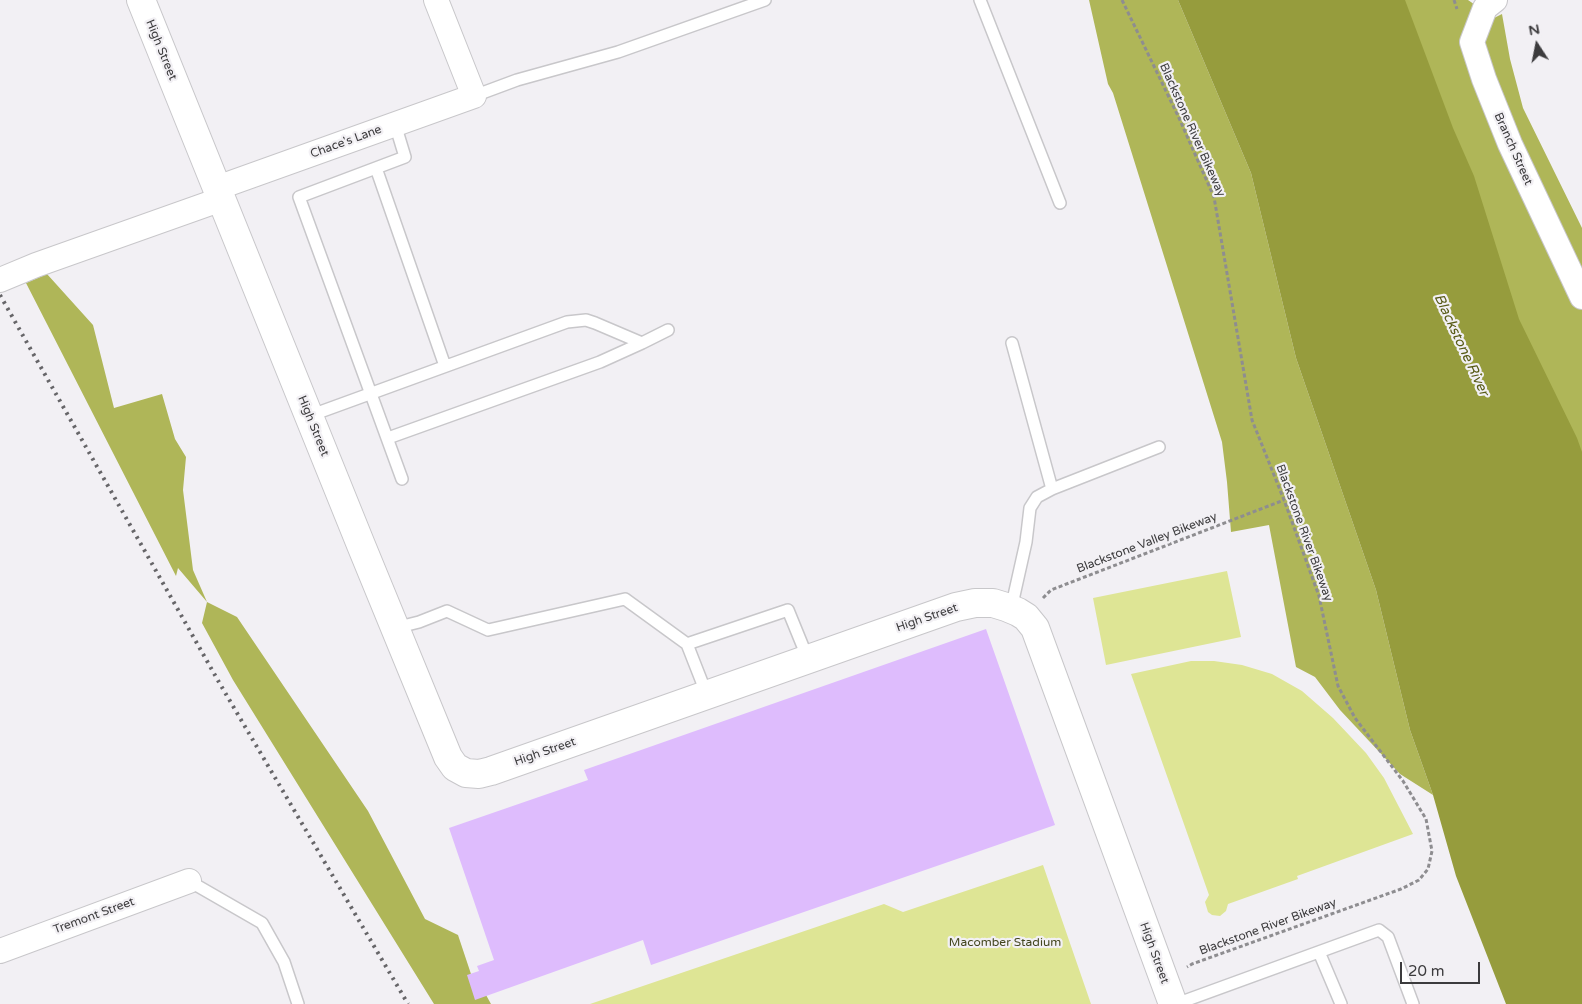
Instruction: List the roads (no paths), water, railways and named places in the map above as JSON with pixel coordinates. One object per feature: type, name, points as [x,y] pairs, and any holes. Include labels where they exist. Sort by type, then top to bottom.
[{"type":"street","name":"High Street","points":[[141,0],[395,628],[448,757],[455,766],[466,773],[479,774],[491,771],[956,607],[975,603],[993,603],[1018,613],[1035,628],[1171,997]]},
{"type":"street","points":[[436,0],[474,96]]},
{"type":"street","name":"Branch Street","points":[[1495,0],[1485,8],[1472,42],[1484,79],[1510,144],[1582,297]]},
{"type":"street","name":"Chace's Lane","points":[[0,280],[395,124],[474,96]]},
{"type":"street","name":"Tremont Street","points":[[0,951],[189,880]]},
{"type":"lane","points":[[474,96],[517,80],[618,52],[765,0]]},
{"type":"lane","points":[[980,0],[1060,203]]},
{"type":"lane","points":[[395,124],[405,157],[299,197],[402,479]]},
{"type":"lane","points":[[376,168],[445,366]]},
{"type":"lane","points":[[309,416],[557,325],[577,320],[595,323],[642,344]]},
{"type":"lane","points":[[388,438],[600,362],[642,344],[668,330]]},
{"type":"lane","points":[[1012,344],[1052,489]]},
{"type":"lane","points":[[1018,613],[1030,508],[1037,496],[1159,447]]},
{"type":"lane","points":[[395,628],[447,611],[488,630],[625,599],[687,644],[707,695]]},
{"type":"lane","points":[[687,644],[788,610],[808,659]]},
{"type":"lane","points":[[189,880],[262,923],[284,962],[298,1004]]},
{"type":"lane","points":[[1171,997],[1319,952],[1379,930],[1388,937],[1413,1004]]},
{"type":"lane","points":[[1319,952],[1341,1004]]},
{"type":"water","name":"Blackstone River","points":[[1178,0],[1405,0],[1453,128],[1474,176],[1519,319],[1582,452],[1582,1004],[1506,1004],[1456,876],[1433,795],[1410,730],[1376,590],[1296,358],[1251,173]]},
{"type":"railway","points":[[0,295],[220,684],[408,1004]]},
{"type":"park label","name":"Macomber Stadium","points":[[1005,943]]}]
